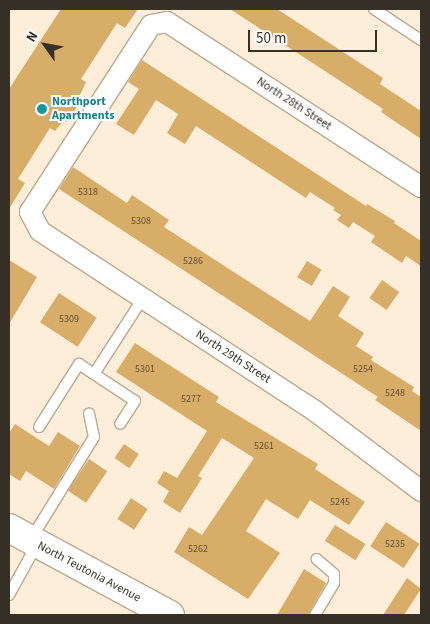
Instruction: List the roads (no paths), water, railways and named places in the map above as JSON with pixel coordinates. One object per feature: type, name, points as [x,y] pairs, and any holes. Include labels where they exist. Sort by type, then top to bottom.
[{"type":"main road","name":"North Teutonia Avenue","points":[[26,537],[170,615]]},
{"type":"street","name":"North 28th Street","points":[[40,231],[30,212],[151,25],[168,22],[421,187]]},
{"type":"street","name":"North 29th Street","points":[[40,231],[315,410],[421,491]]},
{"type":"lane","points":[[374,9],[421,40]]},
{"type":"lane","points":[[94,374],[142,298]]},
{"type":"lane","points":[[39,427],[79,364],[135,401],[120,424]]},
{"type":"lane","points":[[9,595],[26,537],[94,437],[89,414]]},
{"type":"lane","points":[[315,615],[334,583],[334,574],[317,559]]},
{"type":"place","name":"Northport Apartments","points":[[42,109]]}]
